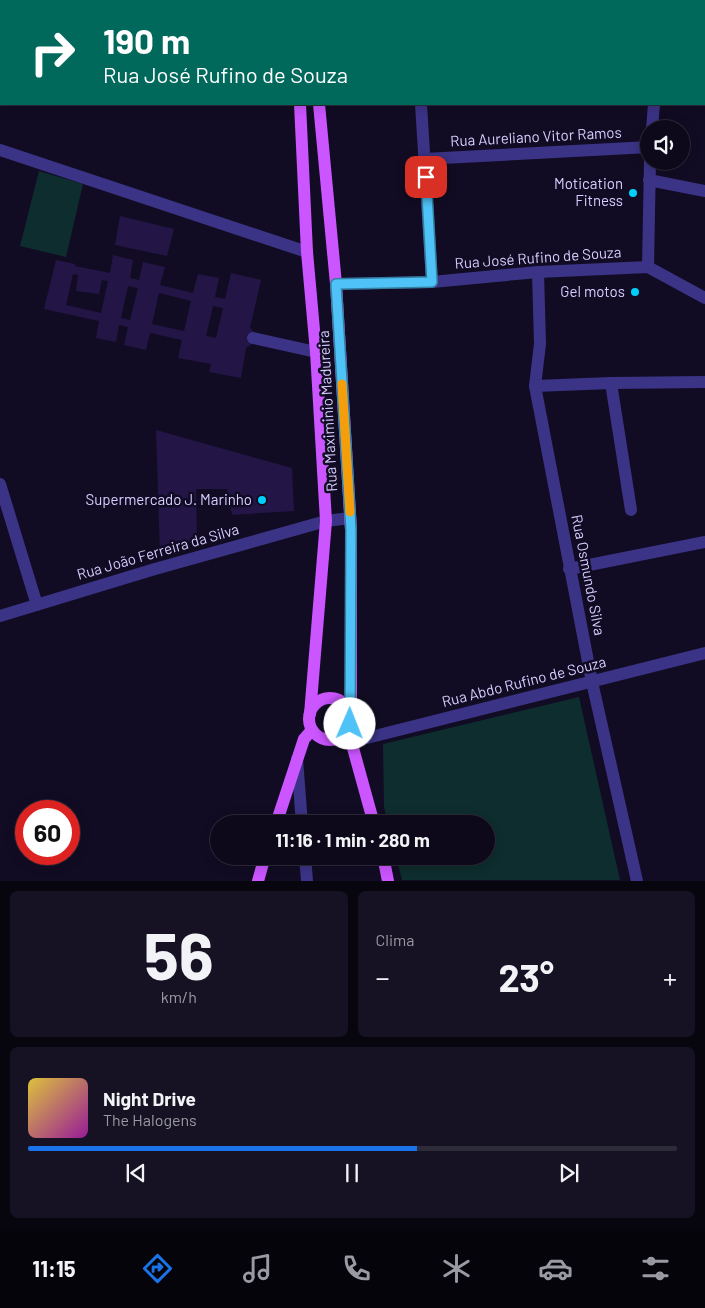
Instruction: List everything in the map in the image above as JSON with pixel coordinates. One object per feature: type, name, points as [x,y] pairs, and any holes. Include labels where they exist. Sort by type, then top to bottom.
[{"type":"main road","name":"Rua Maximinio Madureira","points":[[300,105],[307,252],[316,352],[326,521],[310,714]]},
{"type":"main road","name":"Rua Maximinio Madureira","points":[[319,105],[336,284],[350,518],[350,730],[372,815]]},
{"type":"main road","points":[[332,698],[345,704],[350,730],[340,737],[330,740],[320,737],[312,730],[309,722],[310,714],[318,702],[332,698]]},
{"type":"main road","points":[[279,815],[304,739],[312,730]]},
{"type":"main road","points":[[258,880],[263,865]]},
{"type":"main road","points":[[385,865],[388,880]]},
{"type":"street","points":[[421,105],[432,282]]},
{"type":"street","points":[[653,120],[654,105]]},
{"type":"street","name":"Rua Aureliano Vitor Ramos","points":[[424,159],[640,147]]},
{"type":"street","points":[[0,150],[307,252]]},
{"type":"street","points":[[649,170],[648,267],[705,298]]},
{"type":"street","points":[[648,180],[705,192]]},
{"type":"street","name":"Rua José Rufino de Souza","points":[[336,284],[432,282],[538,272],[648,267]]},
{"type":"street","name":"Rua Osmundo Silva","points":[[538,272],[540,344],[535,386],[592,682],[637,880]]},
{"type":"street","points":[[253,338],[316,352]]},
{"type":"street","points":[[535,386],[705,382]]},
{"type":"street","points":[[611,383],[631,510]]},
{"type":"street","points":[[0,484],[37,605]]},
{"type":"street","name":"Rua João Ferreira da Silva","points":[[0,616],[155,569],[326,521],[350,518]]},
{"type":"street","points":[[570,569],[705,542]]},
{"type":"street","name":"Rua Abdo Rufino de Souza","points":[[350,730],[592,682],[705,653]]},
{"type":"street","points":[[297,758],[301,815]]},
{"type":"street","points":[[306,865],[307,880]]},
{"type":"green space","points":[[39,171],[83,184],[66,257],[20,246]]},
{"type":"green space","points":[[579,697],[620,880],[402,880],[398,865],[495,865],[495,815],[386,815],[384,807],[383,744]]},
{"type":"building","points":[[120,216],[174,229],[167,256],[115,245]]},
{"type":"building","points":[[113,255],[133,260],[130,278],[139,280],[143,262],[165,267],[160,285],[193,293],[198,274],[219,278],[215,297],[225,299],[231,273],[261,280],[250,328],[254,332],[252,344],[246,348],[241,378],[209,372],[211,364],[178,358],[182,340],[150,333],[146,350],[124,345],[128,327],[119,325],[116,342],[96,338],[99,321],[44,309],[56,260],[110,273]],"holes":[[[73,274],[78,275],[76,291],[99,294],[102,280],[108,281],[101,313],[66,305]],[[128,286],[138,288],[130,320],[121,318]],[[159,293],[191,301],[184,331],[152,324]],[[213,306],[223,308],[216,338],[206,336]]]},
{"type":"building","name":"Supermercado J. Marinho","points":[[156,430],[292,468],[294,511],[232,515],[227,489],[196,489],[197,540],[160,553]]},
{"type":"slow traffic","points":[[342,384],[350,512]]},
{"type":"place","name":"Motication Fitness","points":[[633,193]]},
{"type":"place","name":"Gel motos","points":[[635,292]]},
{"type":"place","name":"Supermercado J. Marinho","points":[[262,500]]},
{"type":"route","points":[[350,724],[351,530],[336,284],[432,282],[426,177]]}]
